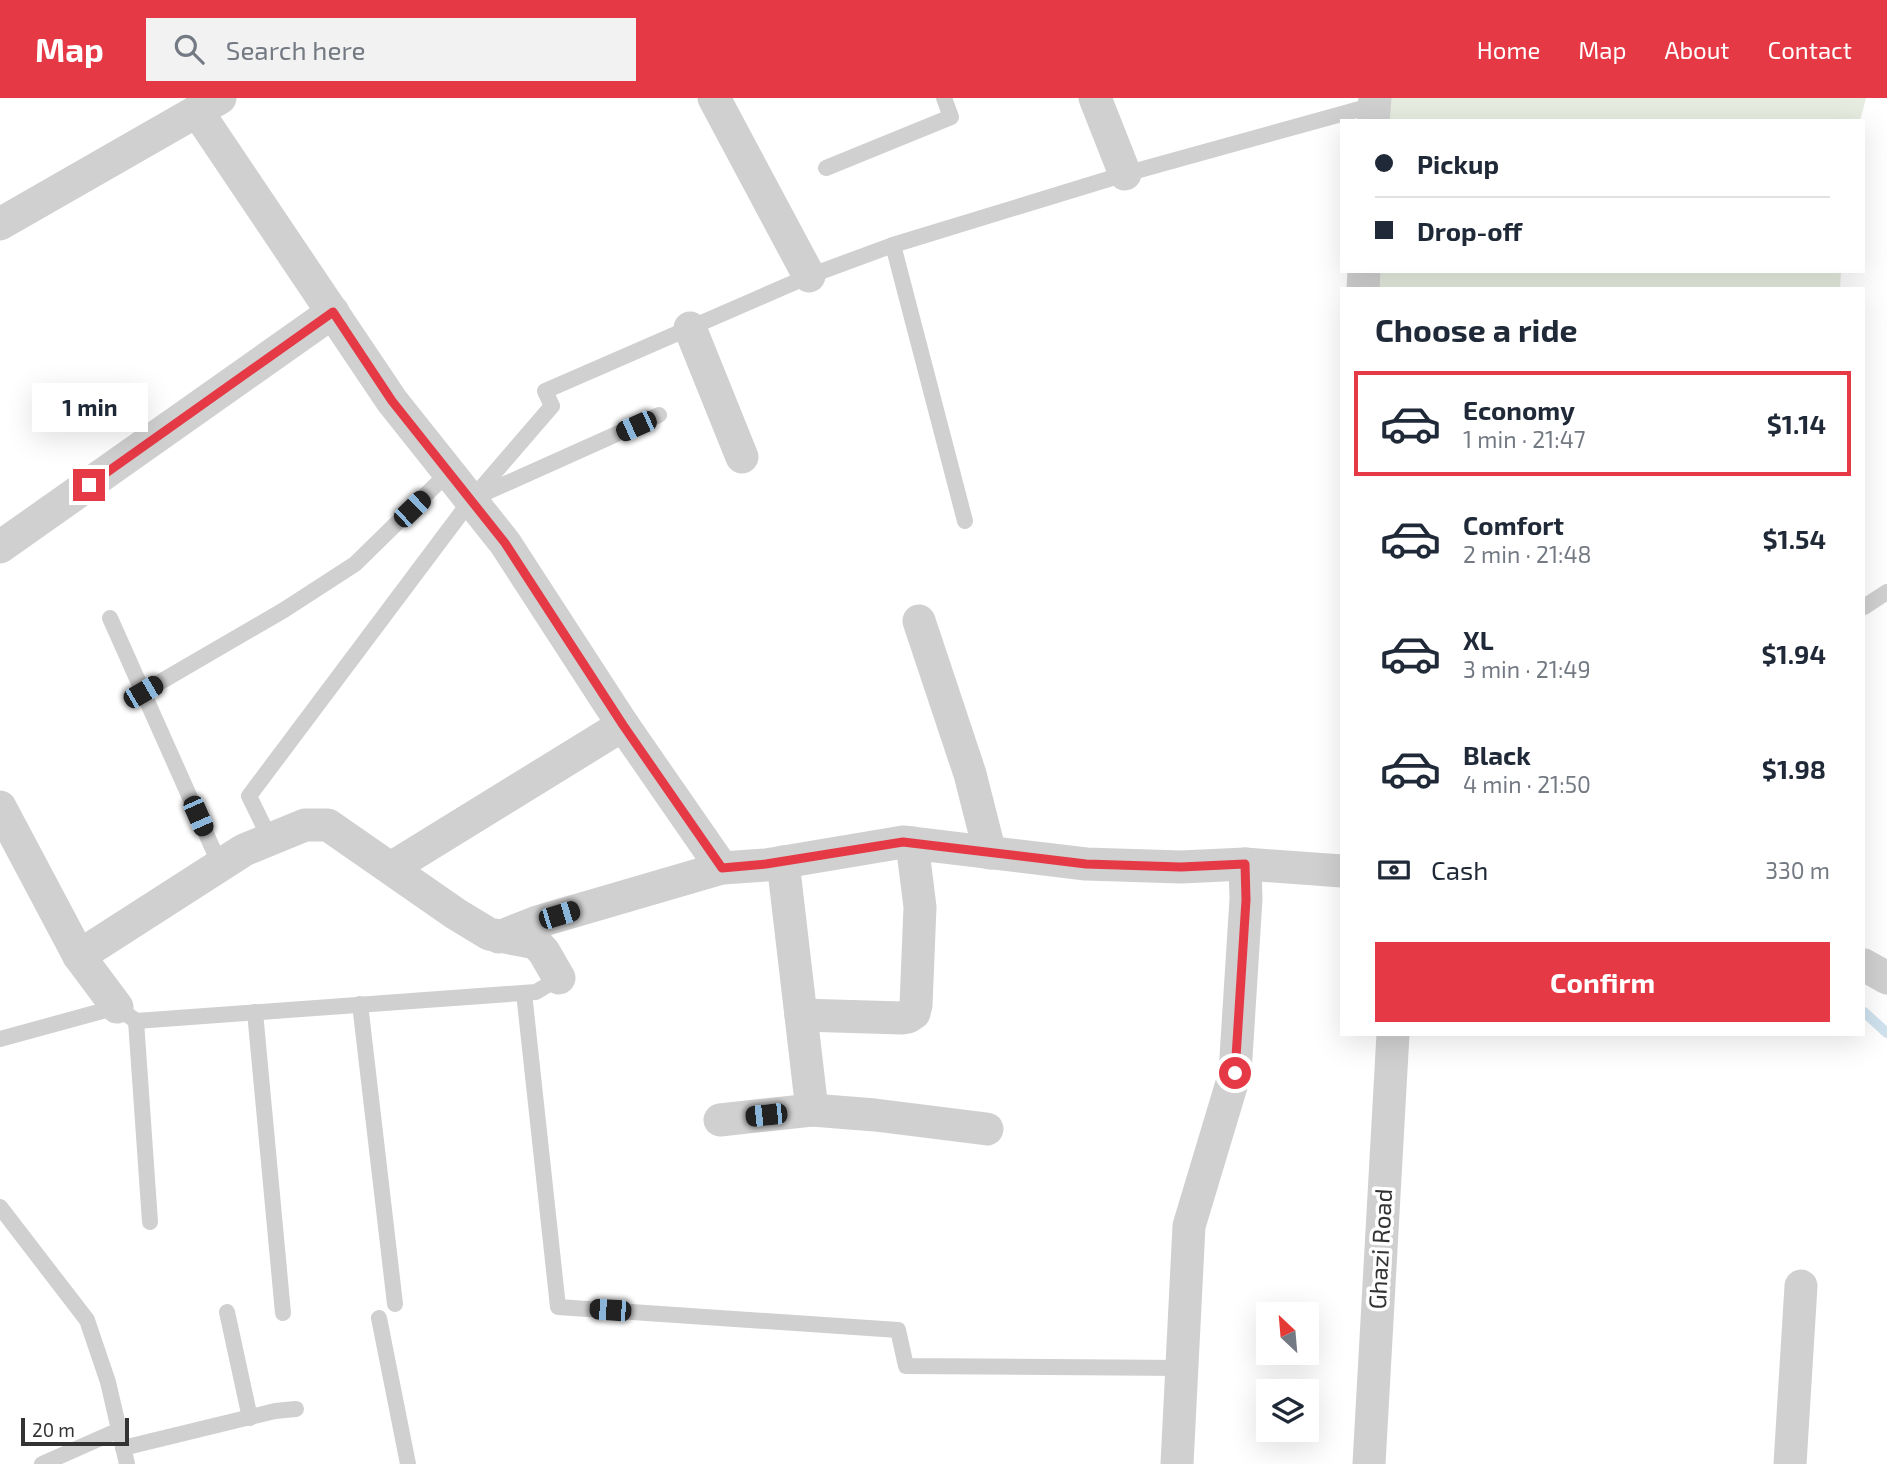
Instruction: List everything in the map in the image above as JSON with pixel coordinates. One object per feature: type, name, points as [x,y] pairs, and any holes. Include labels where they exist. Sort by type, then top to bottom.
[{"type":"street","points":[[714,98],[808,276]]},
{"type":"street","points":[[1095,98],[1125,174]]},
{"type":"street","points":[[0,224],[209,105],[333,312],[392,401],[505,543],[623,725],[722,868]]},
{"type":"street","points":[[0,547],[333,312]]},
{"type":"street","points":[[690,328],[742,457]]},
{"type":"street","points":[[919,621],[970,774],[990,853]]},
{"type":"street","points":[[391,869],[623,725]]},
{"type":"street","points":[[0,807],[79,956],[126,1014]]},
{"type":"street","points":[[79,956],[244,850],[305,825],[328,825],[489,934],[536,943],[544,951],[559,978]]},
{"type":"street","points":[[499,937],[537,922],[722,868],[783,862],[903,842],[1086,864],[1181,867],[1245,864],[1340,871]]},
{"type":"street","points":[[801,1015],[902,1018],[914,1013],[920,907],[912,844]]},
{"type":"street","points":[[783,862],[812,1110]]},
{"type":"street","points":[[1177,1464],[1189,1226],[1235,1073],[1246,900],[1245,864]]},
{"type":"street","points":[[1865,966],[1887,978]]},
{"type":"street","name":"Ghazi Road","points":[[1369,1464],[1393,1036]]},
{"type":"street","points":[[720,1120],[812,1110],[987,1129]]},
{"type":"street","points":[[1790,1464],[1801,1286]]},
{"type":"lane","points":[[826,168],[951,117],[944,98]]},
{"type":"lane","points":[[270,839],[249,796],[471,500],[552,406],[545,391],[808,276],[893,245],[1125,174],[1374,108]]},
{"type":"lane","points":[[893,245],[965,521]]},
{"type":"lane","points":[[471,500],[659,415]]},
{"type":"lane","points":[[143,692],[284,610],[355,564],[449,472]]},
{"type":"lane","points":[[1865,606],[1887,592]]},
{"type":"lane","points":[[110,618],[220,866]]},
{"type":"lane","points":[[0,1039],[126,1014],[256,1012],[536,992],[559,978]]},
{"type":"lane","points":[[524,993],[558,1307],[898,1330],[906,1366],[1182,1368]]},
{"type":"lane","points":[[360,1004],[395,1304]]},
{"type":"lane","points":[[256,1012],[283,1313]]},
{"type":"lane","points":[[126,1014],[150,1222]]},
{"type":"lane","points":[[0,1206],[87,1320],[108,1382],[125,1456],[275,1411],[296,1409]]},
{"type":"lane","points":[[226,1312],[250,1418]]},
{"type":"lane","points":[[379,1318],[408,1464]]},
{"type":"lane","points":[[42,1464],[119,1430]]},
{"type":"shaded area","points":[[1379,98],[1866,98],[1861,119],[1377,119]]},
{"type":"shaded area","points":[[1365,273],[1841,273],[1840,287],[1363,287]]},
{"type":"waterway","points":[[1865,1013],[1887,1033]]},
{"type":"route","points":[[89,485],[333,312],[392,401],[505,543],[623,725],[722,868],[766,864],[903,842],[1086,864],[1181,867],[1245,864],[1246,900],[1235,1073]]}]
